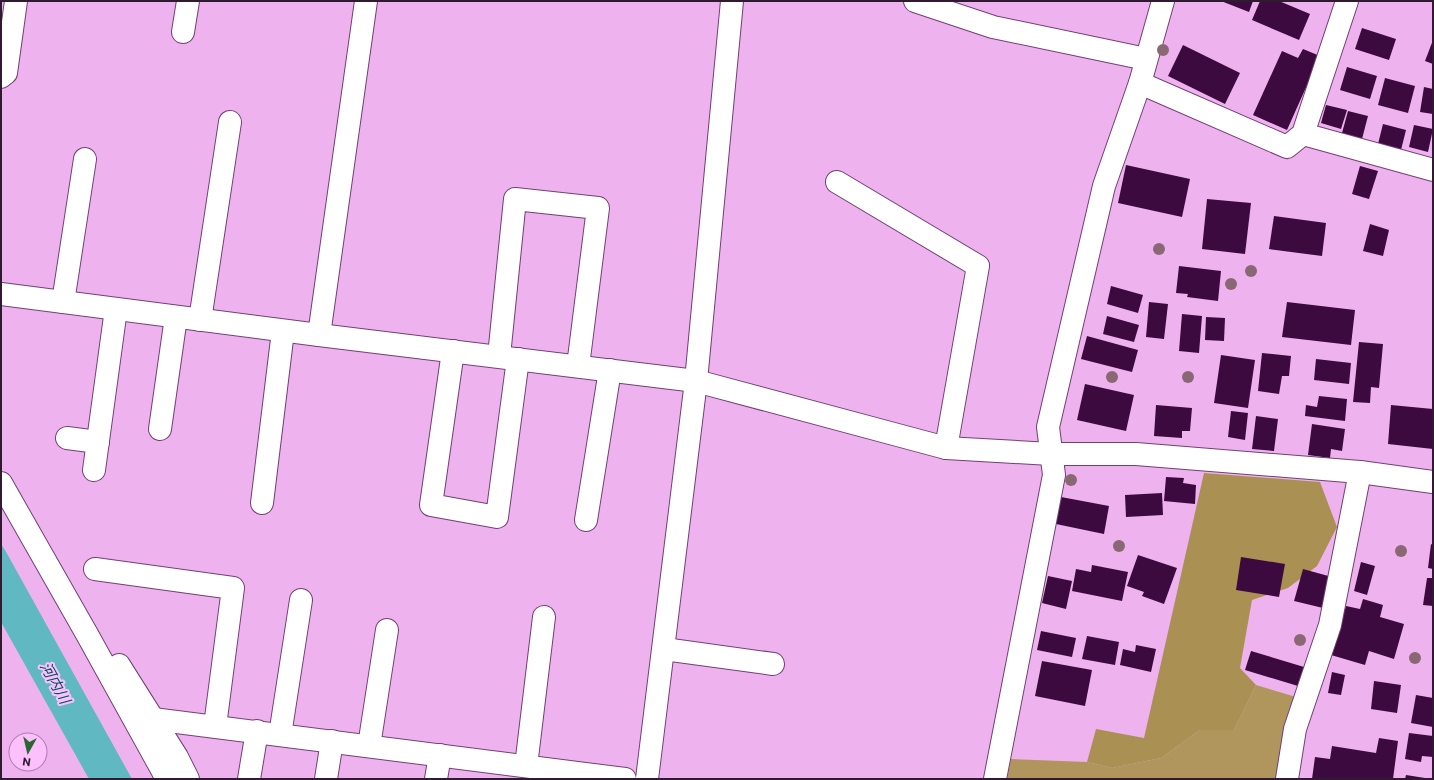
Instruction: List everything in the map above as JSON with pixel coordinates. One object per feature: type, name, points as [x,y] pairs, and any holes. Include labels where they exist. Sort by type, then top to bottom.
[{"type":"street","points":[[1,77],[6,73],[16,1]]},
{"type":"street","points":[[183,32],[188,1]]},
{"type":"street","points":[[320,335],[366,1]]},
{"type":"street","points":[[647,779],[696,381],[732,1]]},
{"type":"street","points":[[915,1],[993,28],[1146,59]]},
{"type":"street","points":[[996,779],[1054,475],[1048,426],[1104,186],[1140,83],[1163,1]]},
{"type":"street","points":[[1140,83],[1286,147],[1303,134],[1347,1]]},
{"type":"street","points":[[200,320],[230,122]]},
{"type":"street","points":[[1303,134],[1433,170]]},
{"type":"street","points":[[63,302],[84,159]]},
{"type":"street","points":[[837,182],[978,266],[946,448]]},
{"type":"street","points":[[453,351],[431,505],[497,517],[508,357],[515,199],[598,208],[578,366]]},
{"type":"street","points":[[1,294],[696,381],[946,448],[1051,454],[1136,454],[1360,472],[1433,482]]},
{"type":"street","points":[[94,470],[116,309]]},
{"type":"street","points":[[160,429],[176,317]]},
{"type":"street","points":[[262,503],[283,330]]},
{"type":"street","points":[[586,520],[610,370]]},
{"type":"street","points":[[67,438],[98,442]]},
{"type":"street","points":[[1287,779],[1295,729],[1330,625],[1360,472]]},
{"type":"street","points":[[1,483],[95,648],[167,779]]},
{"type":"street","points":[[95,569],[232,588],[215,726]]},
{"type":"street","points":[[280,734],[301,600]]},
{"type":"street","points":[[526,766],[544,617]]},
{"type":"street","points":[[369,746],[387,630]]},
{"type":"street","points":[[95,648],[118,662],[154,719],[188,779]]},
{"type":"street","points":[[664,649],[773,664]]},
{"type":"street","points":[[154,719],[440,755],[503,771],[526,766],[625,779]]},
{"type":"street","points":[[249,779],[256,731]]},
{"type":"street","points":[[326,779],[332,741]]},
{"type":"street","points":[[436,779],[440,755]]},
{"type":"shaded area","points":[[1204,473],[1320,482],[1337,527],[1317,566],[1288,588],[1252,600],[1240,668],[1256,685],[1234,730],[1200,730],[1161,758],[1112,768],[1087,762],[1096,729],[1144,738]]},
{"type":"shaded area","points":[[1256,685],[1296,697],[1280,749],[1279,779],[1007,779],[1011,759],[1087,762],[1112,768],[1161,758],[1200,730],[1234,730]]},
{"type":"water","name":"河内川","points":[[1,544],[132,779],[89,779],[1,622]]},
{"type":"building","points":[[1221,1],[1253,1],[1249,12]]},
{"type":"building","points":[[1260,1],[1279,1],[1310,14],[1299,40],[1252,20]]},
{"type":"building","points":[[1362,28],[1396,39],[1389,60],[1355,49]]},
{"type":"building","points":[[1433,40],[1433,64],[1425,61]]},
{"type":"building","points":[[1183,45],[1240,73],[1225,104],[1168,76]]},
{"type":"building","points":[[1303,49],[1320,56],[1287,130],[1253,115],[1282,51],[1298,58]]},
{"type":"building","points":[[1347,67],[1377,76],[1370,99],[1340,90]]},
{"type":"building","points":[[1385,78],[1415,86],[1408,113],[1378,105]]},
{"type":"building","points":[[1424,87],[1433,89],[1433,114],[1420,112]]},
{"type":"building","points":[[1326,105],[1347,110],[1341,129],[1321,123]]},
{"type":"building","points":[[1348,111],[1368,116],[1362,139],[1342,133]]},
{"type":"building","points":[[1383,124],[1406,130],[1401,150],[1378,144]]},
{"type":"building","points":[[1414,125],[1433,129],[1428,152],[1409,147]]},
{"type":"building","points":[[1126,165],[1190,179],[1182,217],[1118,203]]},
{"type":"building","points":[[1360,166],[1378,171],[1369,199],[1352,194]]},
{"type":"building","points":[[1207,199],[1251,203],[1245,254],[1202,249]]},
{"type":"building","points":[[1274,216],[1326,223],[1322,256],[1269,249]]},
{"type":"building","points":[[1370,224],[1389,230],[1383,256],[1363,251]]},
{"type":"building","points":[[1179,266],[1221,271],[1218,301],[1187,297],[1188,294],[1176,293]]},
{"type":"building","points":[[1111,286],[1143,295],[1138,313],[1107,304]]},
{"type":"building","points":[[1149,302],[1168,304],[1164,339],[1146,337]]},
{"type":"building","points":[[1287,302],[1355,310],[1351,345],[1282,337]]},
{"type":"building","points":[[1182,314],[1202,316],[1199,353],[1179,351]]},
{"type":"building","points":[[1107,316],[1139,325],[1134,342],[1103,334]]},
{"type":"building","points":[[1206,317],[1225,318],[1224,341],[1205,340]]},
{"type":"building","points":[[1087,336],[1138,350],[1132,372],[1081,359]]},
{"type":"building","points":[[1359,342],[1383,344],[1379,388],[1371,387],[1370,403],[1353,402]]},
{"type":"building","points":[[1262,353],[1291,356],[1289,376],[1282,376],[1279,394],[1258,391]]},
{"type":"building","points":[[1221,355],[1255,360],[1248,408],[1214,403]]},
{"type":"building","points":[[1316,359],[1351,363],[1349,384],[1314,380]]},
{"type":"building","points":[[1085,384],[1134,395],[1126,431],[1077,420]]},
{"type":"building","points":[[1319,396],[1347,399],[1345,421],[1305,416],[1306,405],[1317,407]]},
{"type":"building","points":[[1156,405],[1192,408],[1190,431],[1182,431],[1182,438],[1154,436]]},
{"type":"building","points":[[1391,405],[1433,409],[1433,449],[1388,444]]},
{"type":"building","points":[[1231,411],[1248,413],[1245,440],[1228,437]]},
{"type":"building","points":[[1256,416],[1278,419],[1274,451],[1252,449]]},
{"type":"building","points":[[1312,424],[1345,429],[1342,451],[1331,449],[1330,458],[1308,455]]},
{"type":"building","points":[[1166,477],[1184,478],[1183,483],[1196,485],[1195,504],[1164,501]]},
{"type":"building","points":[[1162,493],[1163,515],[1126,517],[1125,495]]},
{"type":"building","points":[[1061,497],[1109,506],[1104,534],[1056,524]]},
{"type":"building","points":[[1431,544],[1433,545],[1433,569],[1428,568]]},
{"type":"building","points":[[1138,555],[1177,568],[1164,604],[1142,596],[1144,592],[1127,586]]},
{"type":"building","points":[[1241,557],[1285,564],[1279,597],[1236,590]]},
{"type":"building","points":[[1361,562],[1375,566],[1367,595],[1354,591]]},
{"type":"building","points":[[1092,565],[1128,572],[1122,601],[1072,591],[1076,569],[1091,572]]},
{"type":"building","points":[[1303,569],[1332,577],[1323,608],[1294,601]]},
{"type":"building","points":[[1048,576],[1072,581],[1066,609],[1042,603]]},
{"type":"building","points":[[1427,578],[1433,578],[1433,606],[1423,605]]},
{"type":"building","points":[[1363,599],[1383,605],[1380,617],[1404,624],[1394,659],[1369,651],[1365,665],[1331,655],[1346,606],[1360,609]]},
{"type":"building","points":[[1041,631],[1076,638],[1072,657],[1037,650]]},
{"type":"building","points":[[1087,636],[1119,642],[1115,665],[1082,659]]},
{"type":"building","points":[[1136,645],[1156,649],[1151,672],[1120,665],[1123,649],[1135,652]]},
{"type":"building","points":[[1251,651],[1304,667],[1298,686],[1245,670]]},
{"type":"building","points":[[1042,661],[1092,670],[1085,706],[1035,696]]},
{"type":"building","points":[[1332,672],[1345,675],[1341,695],[1328,693]]},
{"type":"building","points":[[1374,681],[1401,685],[1397,713],[1371,709]]},
{"type":"building","points":[[1416,695],[1433,698],[1433,727],[1411,723]]},
{"type":"building","points":[[1409,733],[1433,736],[1433,757],[1422,756],[1421,762],[1405,759]]},
{"type":"building","points":[[1379,738],[1398,741],[1393,779],[1312,779],[1315,757],[1330,759],[1332,746],[1376,753]]},
{"type":"building","points":[[1406,775],[1425,778],[1425,779],[1405,779]]}]
